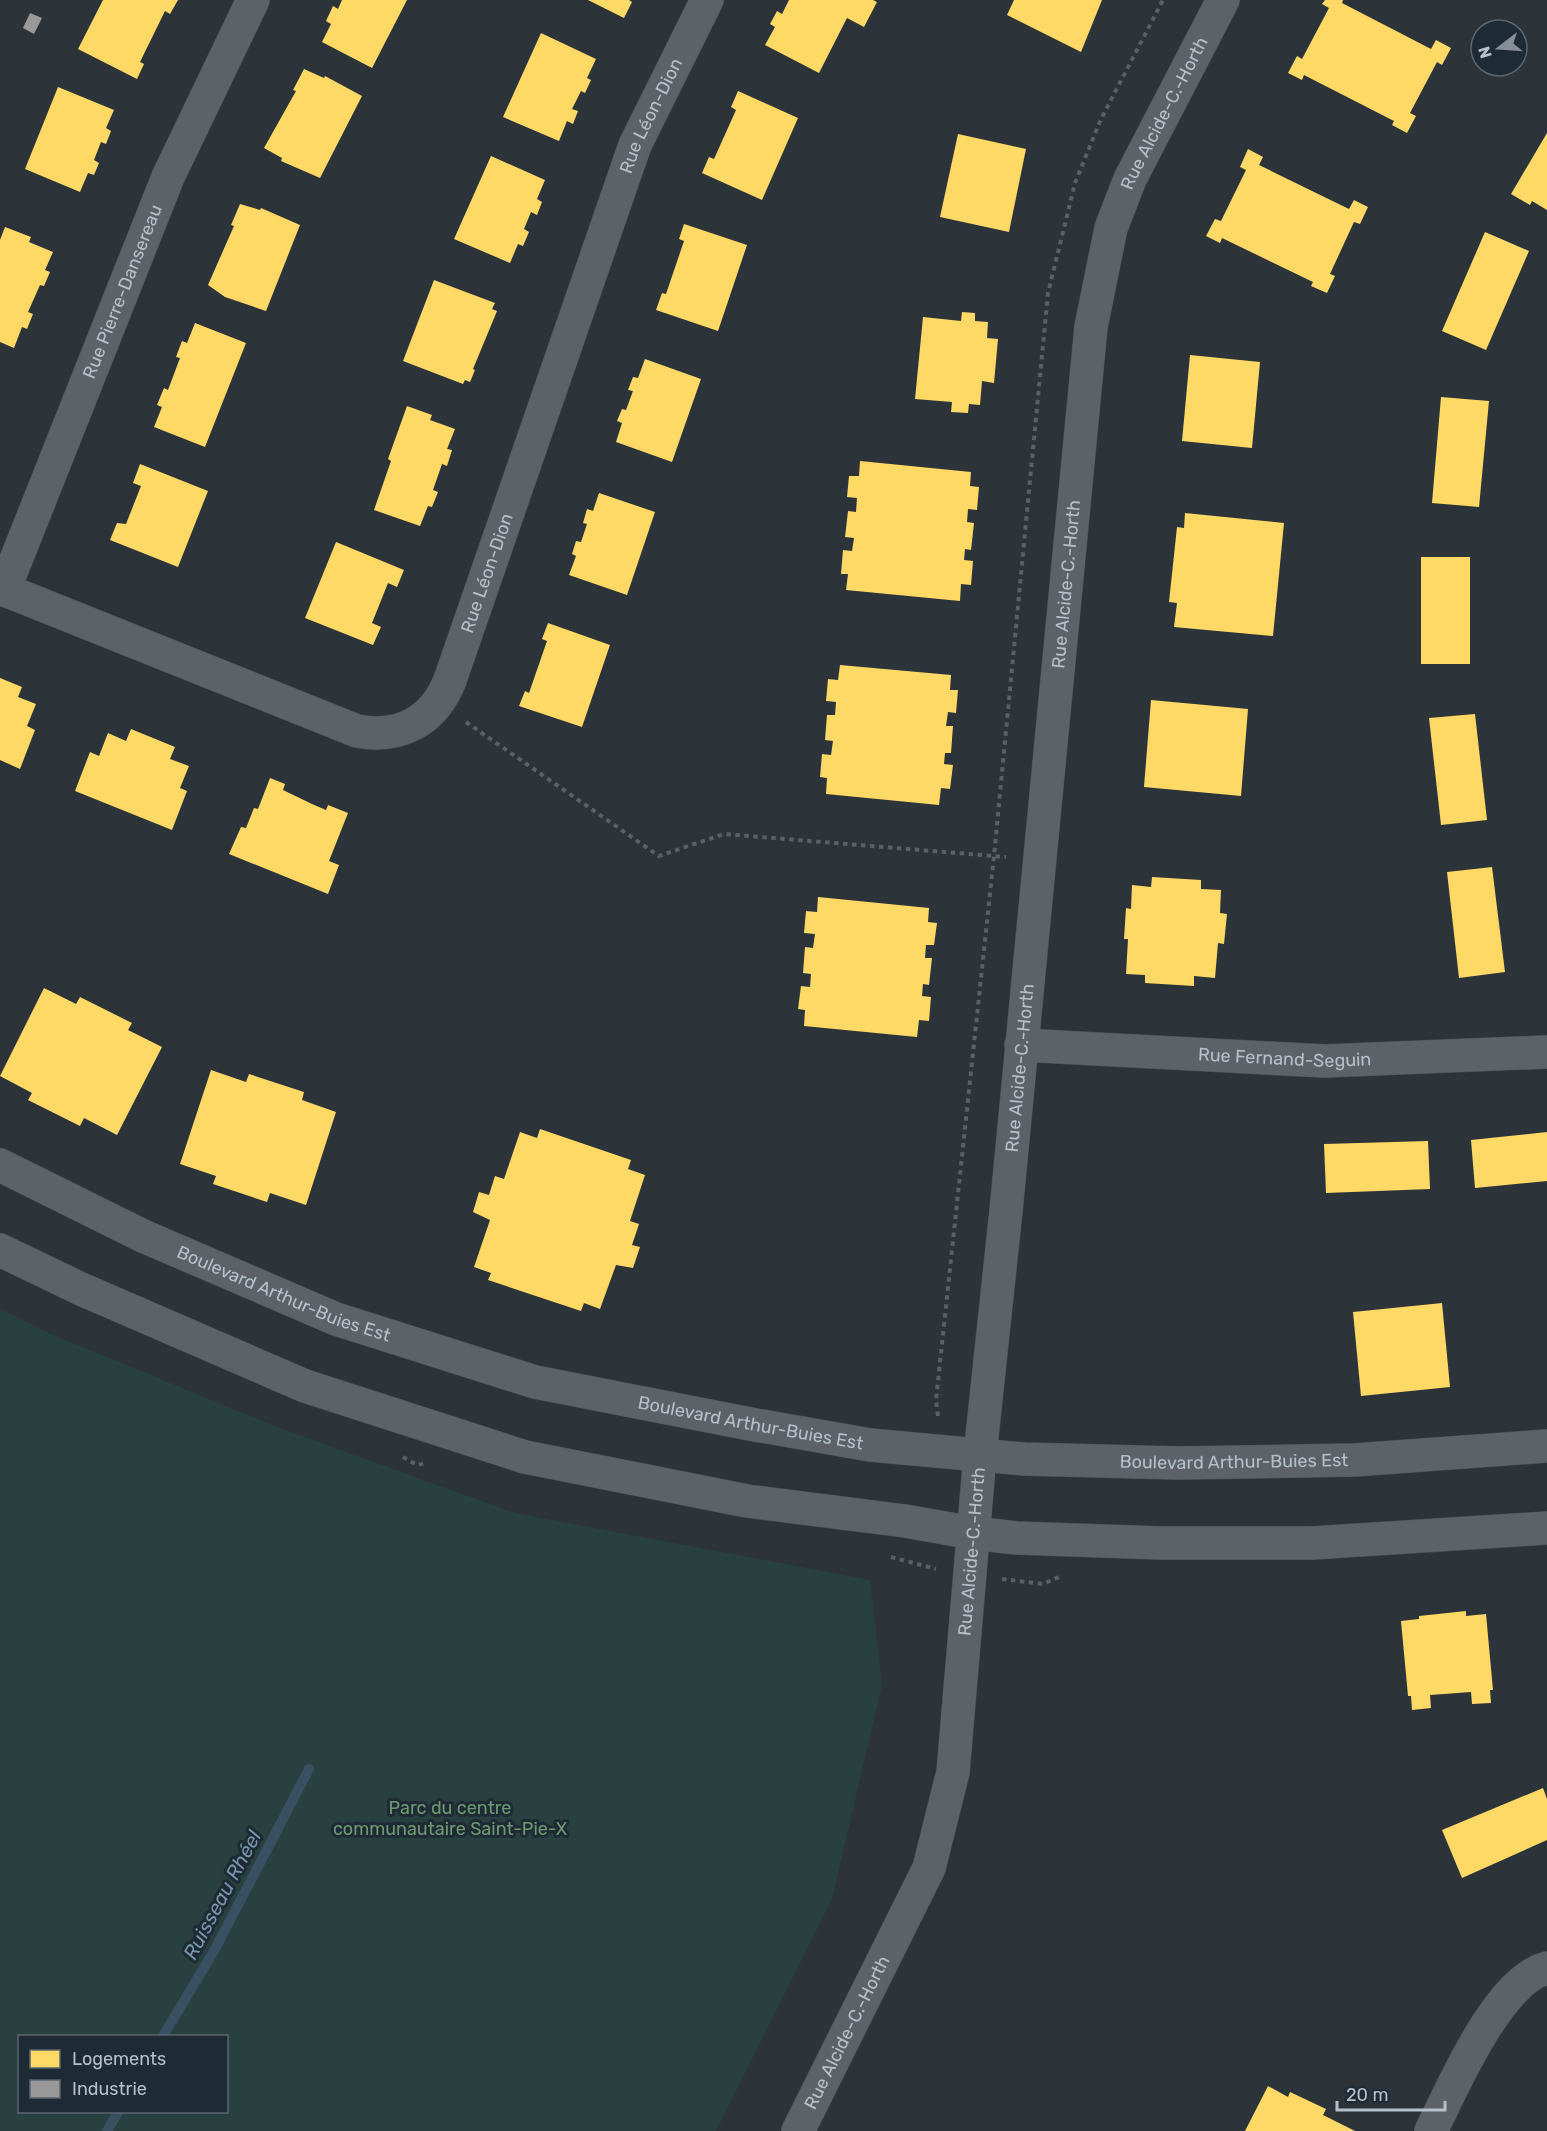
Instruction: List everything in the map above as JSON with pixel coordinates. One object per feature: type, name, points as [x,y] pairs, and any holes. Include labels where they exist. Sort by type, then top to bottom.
[{"type":"street","name":"Rue Pierre-Dansereau","points":[[2,589],[168,177],[253,0]]},
{"type":"street","name":"Rue Léon-Dion","points":[[2,589],[357,731],[392,733],[411,727],[439,703],[450,680],[635,145],[708,0]]},
{"type":"street","name":"Rue Alcide-C.-Horth","points":[[798,2131],[929,1868],[953,1772],[980,1455],[1091,327],[1111,228],[1130,179],[1223,0]]},
{"type":"street","name":"Rue Fernand-Seguin","points":[[1021,1045],[1325,1061],[1547,1052]]},
{"type":"street","name":"Boulevard Arthur-Buies Est","points":[[0,1165],[142,1236],[336,1319],[535,1382],[870,1445],[1024,1460],[1178,1463],[1354,1460],[1547,1446]]},
{"type":"street","points":[[0,1250],[81,1289],[306,1386],[525,1457],[747,1501],[1017,1538],[1161,1543],[1312,1543],[1547,1528]]},
{"type":"street","points":[[1431,2131],[1470,2055],[1503,1999],[1535,1971],[1547,1968]]},
{"type":"path","points":[[936,1400],[994,856],[1048,293],[1075,183],[1101,119],[1163,0]]},
{"type":"path","points":[[439,703],[659,856],[724,834],[1040,860]]},
{"type":"green space","name":"Parc du centre communautaire Saint-Pie-X","points":[[0,1309],[46,1332],[277,1427],[515,1513],[870,1580],[882,1685],[832,1899],[716,2131],[0,2131]]},
{"type":"building: Logements","points":[[103,0],[178,0],[170,14],[165,11],[140,62],[144,64],[137,79],[78,49]]},
{"type":"building: Logements","points":[[342,0],[407,0],[372,68],[322,42],[331,24],[326,21],[333,6],[338,9]]},
{"type":"building: Logements","points":[[588,0],[629,0],[632,2],[624,18]]},
{"type":"building: Logements","points":[[789,0],[873,0],[877,2],[864,27],[847,18],[819,73],[765,45],[775,27],[770,24],[777,11],[782,14]]},
{"type":"building: Logements","points":[[1014,0],[1102,0],[1081,52],[1007,15]]},
{"type":"building: Logements","points":[[1325,0],[1343,0],[1342,3],[1431,49],[1436,40],[1451,48],[1442,65],[1437,62],[1410,113],[1416,116],[1407,133],[1392,125],[1394,121],[1304,75],[1302,80],[1288,73],[1297,56],[1302,59],[1329,8],[1322,4]]},
{"type":"building: Logements","points":[[541,33],[596,59],[587,78],[591,80],[585,93],[581,91],[572,109],[578,111],[573,124],[567,121],[559,141],[503,117]]},
{"type":"building: Logements","points":[[304,69],[324,78],[325,76],[362,96],[320,178],[281,161],[282,158],[264,148],[296,91],[293,90]]},
{"type":"building: Logements","points":[[58,87],[114,110],[106,128],[111,131],[106,144],[101,142],[94,160],[99,163],[94,175],[88,173],[80,192],[25,169]]},
{"type":"building: Logements","points":[[738,91],[798,118],[762,200],[702,173],[709,157],[714,159],[736,110],[731,107]]},
{"type":"building: Logements","points":[[1547,133],[1547,210],[1532,201],[1530,205],[1511,194]]},
{"type":"building: Logements","points":[[958,134],[1026,149],[1009,232],[940,217]]},
{"type":"building: Logements","points":[[1248,149],[1263,157],[1259,165],[1349,209],[1354,200],[1368,207],[1360,224],[1354,222],[1330,274],[1335,276],[1327,293],[1311,286],[1313,282],[1222,238],[1220,243],[1206,236],[1215,219],[1221,221],[1246,170],[1240,167]]},
{"type":"building: Logements","points":[[491,156],[545,180],[537,199],[542,202],[537,215],[531,212],[524,229],[529,232],[523,246],[518,244],[510,263],[454,239]]},
{"type":"building: Logements","points":[[240,204],[260,210],[261,208],[300,225],[266,311],[225,297],[208,285],[234,226],[231,225]]},
{"type":"building: Logements","points":[[684,224],[747,245],[718,331],[656,310],[662,293],[666,294],[684,241],[679,239]]},
{"type":"building: Logements","points":[[5,227],[31,237],[29,242],[53,252],[45,270],[50,272],[44,286],[40,285],[28,312],[33,314],[27,329],[22,327],[14,348],[0,342],[0,240]]},
{"type":"building: Logements","points":[[1485,232],[1529,251],[1486,350],[1442,331]]},
{"type":"building: Logements","points":[[434,280],[495,303],[492,309],[497,311],[473,369],[475,370],[470,382],[465,380],[463,384],[403,361]]},
{"type":"building: Logements","points":[[962,312],[975,313],[975,321],[988,322],[987,338],[998,339],[994,383],[982,381],[980,405],[969,404],[968,413],[951,412],[952,402],[915,399],[923,317],[961,321]]},
{"type":"building: Logements","points":[[195,323],[246,343],[205,447],[154,427],[162,407],[157,405],[164,388],[168,390],[180,358],[176,357],[182,341],[187,343]]},
{"type":"building: Logements","points":[[1190,355],[1260,362],[1252,448],[1182,441]]},
{"type":"building: Logements","points":[[645,359],[701,379],[672,462],[616,442],[622,423],[617,421],[622,409],[626,410],[633,391],[628,390],[633,377],[638,378]]},
{"type":"building: Logements","points":[[1441,397],[1489,401],[1479,507],[1432,503]]},
{"type":"building: Logements","points":[[407,406],[432,415],[430,420],[455,429],[447,449],[452,450],[447,466],[442,464],[433,490],[438,492],[432,507],[428,506],[420,526],[374,510],[391,461],[388,459]]},
{"type":"building: Logements","points":[[860,461],[971,472],[970,486],[979,487],[977,510],[968,509],[967,522],[974,523],[971,550],[965,549],[964,560],[973,561],[971,585],[961,584],[960,601],[846,590],[848,574],[841,574],[843,550],[852,551],[854,538],[845,537],[848,511],[856,512],[857,498],[847,497],[849,476],[859,476]]},
{"type":"building: Logements","points":[[140,464],[208,491],[178,567],[110,540],[117,523],[126,524],[141,486],[133,483]]},
{"type":"building: Logements","points":[[599,493],[655,512],[627,595],[569,575],[576,556],[572,554],[576,541],[581,542],[587,524],[583,523],[587,509],[593,511]]},
{"type":"building: Logements","points":[[1185,513],[1284,523],[1273,636],[1174,627],[1177,603],[1169,602],[1177,527],[1184,528]]},
{"type":"building: Logements","points":[[336,542],[404,570],[397,587],[388,583],[372,623],[381,627],[373,645],[305,618]]},
{"type":"building: Logements","points":[[1421,557],[1470,557],[1470,664],[1421,664]]},
{"type":"building: Logements","points":[[548,623],[610,645],[582,727],[519,706],[525,691],[529,693],[547,641],[542,639]]},
{"type":"building: Logements","points":[[840,665],[951,675],[950,690],[958,690],[956,713],[948,712],[946,726],[953,726],[951,753],[945,753],[944,764],[953,765],[950,789],[941,788],[939,805],[826,794],[827,778],[820,777],[822,754],[831,755],[833,741],[825,740],[827,715],[835,715],[836,702],[826,701],[828,679],[838,680]]},
{"type":"building: Logements","points":[[0,678],[22,687],[18,697],[36,704],[27,726],[35,730],[20,769],[0,760]]},
{"type":"building: Logements","points":[[1151,700],[1248,709],[1241,796],[1144,787]]},
{"type":"building: Logements","points":[[1475,714],[1487,820],[1441,825],[1429,718]]},
{"type":"building: Logements","points":[[131,729],[175,747],[170,759],[189,766],[180,788],[187,791],[172,830],[75,791],[90,752],[99,756],[108,733],[126,741]]},
{"type":"building: Logements","points":[[270,778],[285,784],[283,790],[312,804],[326,810],[328,805],[348,813],[329,861],[339,865],[328,894],[229,854],[241,827],[246,828],[254,808],[258,809]]},
{"type":"building: Logements","points":[[1492,867],[1505,972],[1459,978],[1447,872]]},
{"type":"building: Logements","points":[[1152,877],[1201,880],[1201,889],[1221,890],[1220,913],[1227,914],[1224,944],[1218,943],[1215,978],[1194,976],[1194,986],[1145,983],[1145,975],[1126,974],[1128,939],[1124,939],[1126,908],[1131,909],[1132,885],[1151,887]]},
{"type":"building: Logements","points":[[818,897],[929,908],[928,922],[937,923],[934,945],[926,945],[925,958],[932,958],[929,985],[923,984],[922,996],[931,997],[929,1021],[919,1020],[917,1037],[804,1026],[805,1010],[798,1009],[801,986],[810,987],[811,974],[803,973],[805,947],[813,948],[815,934],[804,933],[806,911],[817,912]]},
{"type":"building: Logements","points":[[44,988],[76,1004],[80,997],[132,1023],[128,1030],[162,1047],[117,1135],[84,1118],[80,1126],[28,1100],[32,1093],[0,1076]]},
{"type":"building: Logements","points":[[211,1070],[246,1082],[249,1074],[304,1092],[302,1100],[336,1112],[306,1205],[270,1193],[267,1202],[213,1184],[216,1176],[180,1164]]},
{"type":"building: Logements","points":[[540,1129],[631,1160],[628,1169],[645,1175],[630,1221],[639,1224],[632,1245],[640,1247],[633,1268],[616,1265],[600,1309],[584,1303],[581,1311],[488,1280],[491,1273],[474,1267],[490,1220],[473,1212],[479,1192],[489,1195],[495,1176],[504,1179],[520,1132],[537,1138]]},
{"type":"building: Logements","points":[[1547,1132],[1547,1181],[1475,1188],[1471,1140]]},
{"type":"building: Logements","points":[[1428,1141],[1430,1189],[1326,1193],[1324,1144]]},
{"type":"building: Logements","points":[[1442,1303],[1450,1387],[1361,1396],[1353,1312]]},
{"type":"building: Logements","points":[[1466,1611],[1466,1616],[1486,1614],[1493,1690],[1490,1690],[1491,1703],[1472,1704],[1471,1692],[1430,1695],[1431,1708],[1412,1710],[1411,1696],[1408,1696],[1401,1621],[1419,1619],[1419,1616]]},
{"type":"building: Logements","points":[[1543,1788],[1547,1799],[1547,1840],[1462,1878],[1442,1830]]},
{"type":"building: Logements","points":[[1268,2086],[1288,2097],[1290,2092],[1326,2109],[1323,2115],[1355,2131],[1245,2131]]},
{"type":"building: Industrie","points":[[30,13],[42,18],[34,34],[23,28]]},
{"type":"waterway","name":"Ruisseau Rhéel","points":[[164,2035],[214,1951],[309,1769]]},
{"type":"waterway","name":"Ruisseau Rhéel","points":[[107,2131],[117,2113]]}]
